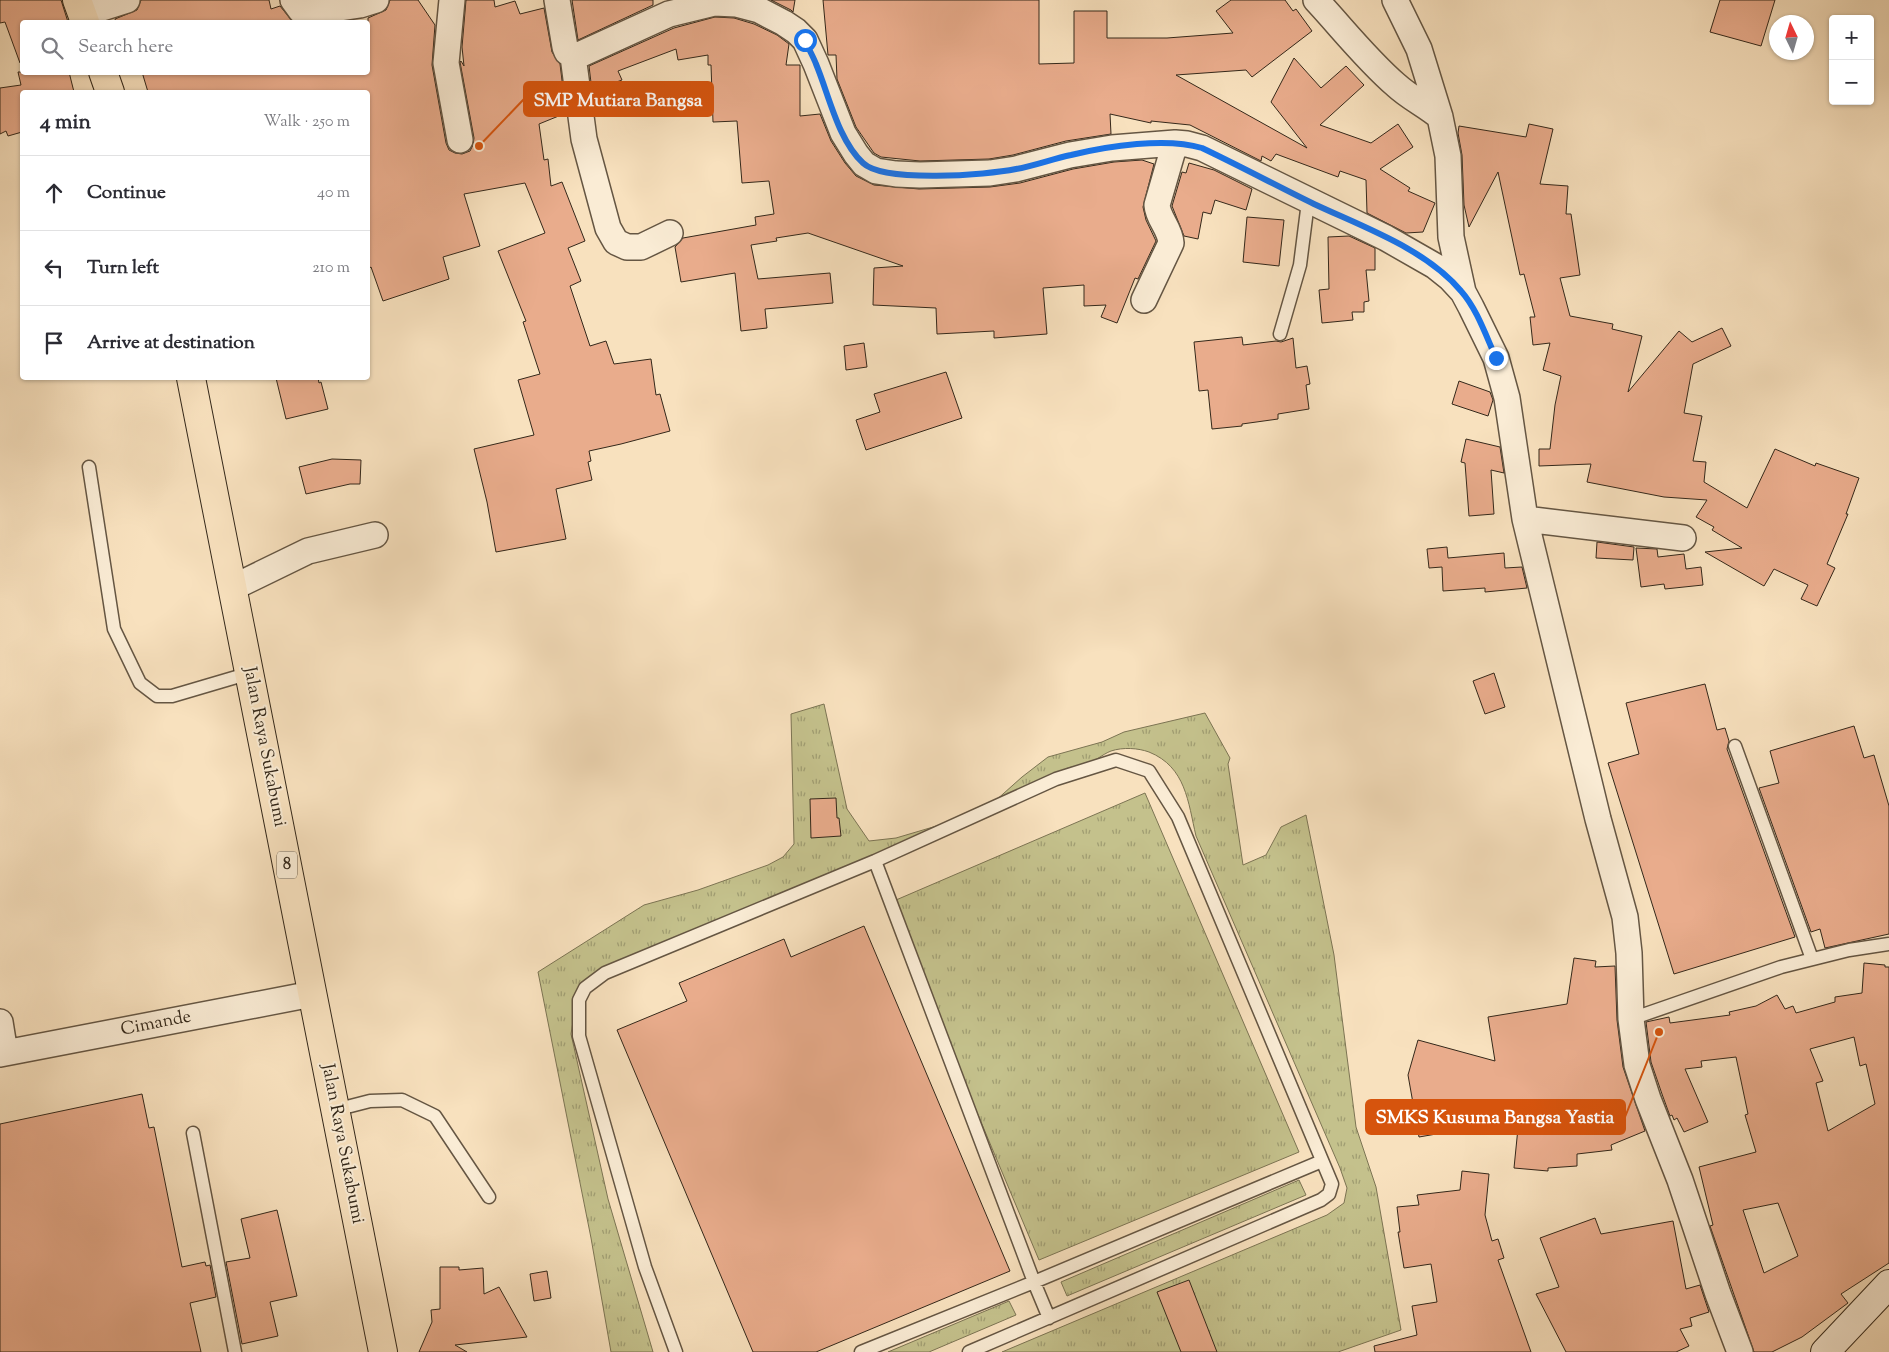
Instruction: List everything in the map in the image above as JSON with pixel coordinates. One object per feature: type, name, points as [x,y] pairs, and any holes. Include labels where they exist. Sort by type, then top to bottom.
[{"type":"highway","points":[[105,75],[109,90]]},
{"type":"highway","name":"Jalan Raya Sukabumi","points":[[191,380],[234,588],[383,1352]]},
{"type":"main road","points":[[1825,1352],[1889,1284]]},
{"type":"street","points":[[82,12],[127,0]]},
{"type":"street","points":[[293,0],[301,11],[307,13],[371,1]]},
{"type":"street","points":[[452,0],[446,63],[460,140]]},
{"type":"street","points":[[557,0],[565,47],[567,52],[574,56],[580,55],[669,14],[714,3],[736,4],[760,10],[796,31],[805,40],[843,133],[864,164],[876,170],[896,174],[920,175],[990,173],[1016,169],[1089,151],[1175,143],[1187,144],[1202,148],[1416,254],[1450,278],[1463,292],[1496,358],[1504,384],[1525,519],[1598,819],[1623,910],[1628,944],[1634,1051],[1642,1084],[1680,1180],[1718,1294],[1740,1352]]},
{"type":"street","points":[[1316,0],[1386,76],[1413,99],[1429,107],[1440,117]]},
{"type":"street","points":[[1395,0],[1419,48],[1440,117],[1448,156],[1451,237],[1463,292]]},
{"type":"street","points":[[574,56],[584,139],[608,228],[616,242],[627,247],[641,247],[670,233]]},
{"type":"street","points":[[1144,300],[1171,243],[1170,234],[1158,212],[1157,205],[1175,143]]},
{"type":"street","points":[[1525,519],[1682,538]]},
{"type":"street","points":[[234,588],[308,551],[375,535]]},
{"type":"street","name":"Cimande","points":[[3,1053],[312,994]]},
{"type":"street","points":[[0,1022],[3,1053]]},
{"type":"lane","points":[[1280,334],[1300,265],[1308,202]]},
{"type":"lane","points":[[89,467],[114,629],[140,683],[157,696],[172,696],[250,673]]},
{"type":"lane","points":[[1735,746],[1812,959]]},
{"type":"lane","points":[[676,1352],[645,1267],[578,1036],[578,1000],[585,988],[605,973],[875,861],[1056,779],[1116,760],[1149,771],[1178,817],[1332,1184],[1329,1194],[1321,1200],[969,1352]]},
{"type":"lane","points":[[875,861],[1034,1282],[1050,1318]]},
{"type":"lane","points":[[1631,1019],[1744,979],[1812,959],[1849,950],[1889,944]]},
{"type":"lane","points":[[335,1110],[370,1100],[402,1100],[435,1116],[489,1197]]},
{"type":"lane","points":[[192,1133],[235,1352]]},
{"type":"lane","points":[[862,1352],[1322,1161]]},
{"type":"green space","points":[[824,704],[847,809],[869,841],[896,838],[950,822],[994,802],[1048,757],[1102,742],[1124,732],[1205,713],[1230,758],[1228,764],[1243,865],[1266,855],[1281,827],[1306,815],[1334,955],[1356,1127],[1376,1187],[1401,1330],[1338,1352],[1002,1352],[1327,1215],[1344,1203],[1347,1188],[1340,1168],[1196,836],[1187,798],[1178,776],[1171,767],[1149,752],[1125,749],[1111,751],[1084,767],[578,990],[571,1034],[608,1199],[653,1352],[611,1352],[591,1238],[538,972],[644,905],[698,890],[768,865],[783,857],[794,844],[791,714]]},
{"type":"green space","points":[[1145,793],[1299,1152],[1039,1260],[889,903]]},
{"type":"green space","points":[[1299,1180],[1306,1195],[1067,1296],[1061,1282]]},
{"type":"green space","points":[[1009,1301],[1016,1315],[929,1352],[888,1352]]},
{"type":"building","points":[[0,0],[61,0],[67,20],[20,20],[20,63],[5,22],[0,23]]},
{"type":"building","points":[[141,0],[269,0],[271,9],[280,6],[291,20],[115,20],[137,10]]},
{"type":"building","points":[[390,0],[418,0],[435,25],[432,65],[446,143],[449,150],[462,154],[470,151],[474,138],[460,62],[464,66],[462,47],[466,0],[494,0],[495,7],[515,1],[520,14],[544,8],[552,52],[560,64],[566,113],[539,124],[544,160],[548,159],[551,186],[562,182],[585,241],[568,248],[581,281],[570,286],[590,346],[606,341],[614,364],[651,359],[656,395],[660,394],[670,431],[589,451],[591,461],[588,462],[592,480],[556,489],[566,539],[496,552],[487,502],[474,449],[534,435],[518,380],[540,374],[523,322],[526,321],[498,251],[545,233],[525,183],[464,194],[480,246],[443,257],[449,279],[383,301],[370,268],[370,90],[147,90],[143,75],[370,75],[370,20],[368,18],[386,10]]},
{"type":"building","points":[[572,0],[653,0],[653,5],[578,40]]},
{"type":"building","points":[[771,0],[795,0],[793,12],[791,10]]},
{"type":"building","points":[[823,0],[1039,0],[1039,64],[1074,63],[1074,11],[1107,11],[1107,38],[1167,38],[1233,33],[1216,11],[1231,0],[1285,0],[1293,11],[1296,9],[1312,31],[1252,77],[1246,70],[1176,75],[1307,148],[1271,102],[1294,58],[1321,88],[1346,66],[1364,85],[1320,125],[1371,143],[1398,124],[1413,147],[1380,169],[1410,188],[1408,191],[1435,203],[1423,232],[1406,233],[1367,213],[1366,180],[1340,171],[1338,177],[1276,154],[1271,161],[1262,156],[1261,161],[1190,125],[1151,121],[1151,123],[1110,114],[1111,134],[1066,141],[1013,155],[989,159],[920,161],[881,157],[874,153],[856,127],[837,79],[836,55],[828,55]]},
{"type":"building","points":[[1720,0],[1775,0],[1761,46],[1710,32]]},
{"type":"building","points":[[715,17],[734,18],[754,24],[777,35],[789,44],[786,65],[800,65],[800,116],[820,114],[831,141],[845,163],[856,176],[874,185],[919,189],[990,187],[1020,183],[1073,169],[1114,162],[1142,160],[1154,164],[1143,207],[1146,220],[1156,241],[1138,279],[1135,278],[1117,323],[1101,317],[1106,305],[1084,306],[1084,285],[1043,288],[1047,334],[994,338],[994,331],[937,334],[936,308],[873,305],[874,268],[903,266],[808,233],[776,238],[777,241],[751,245],[758,279],[830,273],[833,303],[765,309],[767,328],[741,331],[735,273],[681,282],[675,247],[683,238],[756,225],[755,217],[774,214],[769,181],[742,183],[737,121],[713,122],[711,65],[708,65],[708,55],[678,60],[676,49],[618,71],[622,80],[592,91],[589,66],[674,28]]},
{"type":"building","points":[[18,72],[20,72],[20,75],[70,75],[74,90],[20,90],[20,133],[8,136],[6,131],[0,134],[0,88],[21,85]]},
{"type":"building","points":[[1529,124],[1553,129],[1540,184],[1568,186],[1566,214],[1571,214],[1580,275],[1560,278],[1570,316],[1613,324],[1612,329],[1642,336],[1628,392],[1679,331],[1692,342],[1722,328],[1731,346],[1693,364],[1684,413],[1702,416],[1693,461],[1706,462],[1704,482],[1747,508],[1775,449],[1815,466],[1816,463],[1859,478],[1846,514],[1848,514],[1827,564],[1835,568],[1817,606],[1801,599],[1808,585],[1774,569],[1764,586],[1705,552],[1742,548],[1712,530],[1714,527],[1696,517],[1707,500],[1664,497],[1587,482],[1591,464],[1539,466],[1539,449],[1550,449],[1555,405],[1561,376],[1543,370],[1550,343],[1533,345],[1530,317],[1535,317],[1524,274],[1520,275],[1498,172],[1469,227],[1464,205],[1462,155],[1458,133],[1459,126],[1526,137]]},
{"type":"building","points":[[1189,163],[1214,170],[1252,189],[1246,210],[1215,200],[1211,214],[1203,212],[1198,239],[1184,236],[1172,206],[1182,172],[1186,173]]},
{"type":"building","points":[[1247,217],[1284,220],[1279,266],[1243,262]]},
{"type":"building","points":[[1349,236],[1375,248],[1375,270],[1366,270],[1369,301],[1364,302],[1364,312],[1352,312],[1353,320],[1322,323],[1319,290],[1329,289],[1328,237]]},
{"type":"building","points":[[1242,337],[1243,345],[1281,342],[1293,338],[1296,368],[1307,366],[1310,384],[1306,385],[1309,409],[1278,414],[1278,419],[1242,424],[1242,426],[1212,429],[1208,390],[1199,391],[1194,342]]},
{"type":"building","points":[[864,343],[867,367],[846,370],[844,346]]},
{"type":"building","points":[[946,372],[962,418],[866,450],[856,420],[880,412],[874,394]]},
{"type":"building","points":[[276,380],[318,380],[319,383],[321,382],[328,409],[286,419]]},
{"type":"building","points":[[1459,381],[1490,392],[1493,400],[1488,416],[1452,404]]},
{"type":"building","points":[[1466,439],[1500,447],[1504,473],[1491,470],[1494,514],[1469,516],[1465,463],[1461,462]]},
{"type":"building","points":[[332,459],[361,460],[360,484],[350,484],[306,494],[299,467]]},
{"type":"building","points":[[1597,542],[1634,547],[1633,560],[1596,558]]},
{"type":"building","points":[[1447,547],[1448,558],[1504,553],[1505,568],[1522,567],[1527,588],[1485,592],[1485,588],[1443,591],[1442,567],[1429,568],[1427,549]]},
{"type":"building","points":[[1636,548],[1657,549],[1658,557],[1684,554],[1686,569],[1701,567],[1703,585],[1665,589],[1664,584],[1641,587]]},
{"type":"building","points":[[1494,673],[1505,707],[1485,714],[1473,681]]},
{"type":"building","points":[[1705,684],[1717,730],[1725,728],[1729,741],[1727,749],[1795,937],[1674,974],[1608,763],[1639,754],[1626,703]]},
{"type":"building","points":[[1854,726],[1864,758],[1874,755],[1889,806],[1889,934],[1825,948],[1820,929],[1811,932],[1759,788],[1779,783],[1770,751]]},
{"type":"building","points":[[836,798],[837,818],[839,818],[841,836],[811,838],[810,799]]},
{"type":"building","points":[[864,926],[1010,1271],[816,1352],[753,1352],[617,1030],[687,1001],[679,983],[784,939],[791,957]]},
{"type":"building","points":[[1574,958],[1596,961],[1595,967],[1615,966],[1617,1020],[1623,1067],[1645,1131],[1611,1145],[1612,1150],[1577,1154],[1577,1166],[1548,1168],[1548,1171],[1514,1168],[1520,1108],[1469,1116],[1471,1128],[1419,1137],[1408,1075],[1418,1040],[1495,1061],[1488,1017],[1567,1004]]},
{"type":"building","points":[[1864,963],[1889,967],[1889,1263],[1841,1294],[1848,1303],[1802,1337],[1772,1352],[1754,1352],[1710,1226],[1713,1225],[1699,1167],[1756,1152],[1745,1115],[1748,1114],[1736,1057],[1701,1061],[1702,1067],[1685,1069],[1708,1122],[1684,1132],[1677,1118],[1674,1120],[1672,1115],[1670,1116],[1662,1094],[1651,1062],[1646,1022],[1669,1017],[1670,1023],[1730,1015],[1729,1012],[1756,1006],[1777,995],[1785,1009],[1793,1006],[1796,1013],[1835,1002],[1835,997],[1862,993]],"holes":[[[1854,1037],[1860,1066],[1866,1064],[1875,1104],[1828,1131],[1816,1083],[1823,1081],[1810,1049]],[[1778,1203],[1798,1256],[1764,1273],[1743,1210]]]},
{"type":"building","points":[[142,1094],[149,1128],[154,1127],[182,1267],[205,1262],[206,1266],[210,1265],[216,1297],[190,1303],[201,1352],[0,1352],[0,1124]]},
{"type":"building","points":[[1462,1171],[1489,1174],[1485,1215],[1492,1241],[1498,1239],[1504,1258],[1498,1260],[1531,1352],[1375,1352],[1374,1346],[1417,1335],[1412,1306],[1437,1302],[1431,1264],[1404,1268],[1398,1232],[1400,1232],[1397,1207],[1419,1205],[1417,1195],[1460,1190]]},
{"type":"building","points":[[277,1210],[297,1296],[270,1302],[278,1336],[242,1344],[226,1262],[250,1258],[241,1219]]},
{"type":"building","points":[[1595,1218],[1601,1234],[1673,1221],[1686,1289],[1700,1285],[1709,1312],[1690,1318],[1692,1326],[1680,1329],[1689,1346],[1676,1352],[1566,1352],[1536,1294],[1559,1287],[1540,1238]]},
{"type":"building","points":[[440,1267],[459,1267],[459,1270],[483,1268],[484,1294],[499,1287],[527,1337],[455,1345],[467,1352],[419,1352],[432,1322],[431,1310],[440,1309]]},
{"type":"building","points":[[547,1271],[551,1298],[534,1301],[530,1274]]},
{"type":"building","points":[[1189,1280],[1217,1352],[1181,1352],[1157,1292]]},
{"type":"place","name":"SMP Mutiara Bangsa","points":[[479,146]]},
{"type":"place","name":"SMKS Kusuma Bangsa Yastia","points":[[1659,1032]]},
{"type":"route","points":[[805,40],[843,133],[864,164],[876,170],[896,174],[920,175],[990,173],[1016,169],[1089,151],[1112,148],[1158,143],[1187,144],[1202,148],[1308,202],[1386,238],[1435,266],[1463,292],[1496,358]]}]
